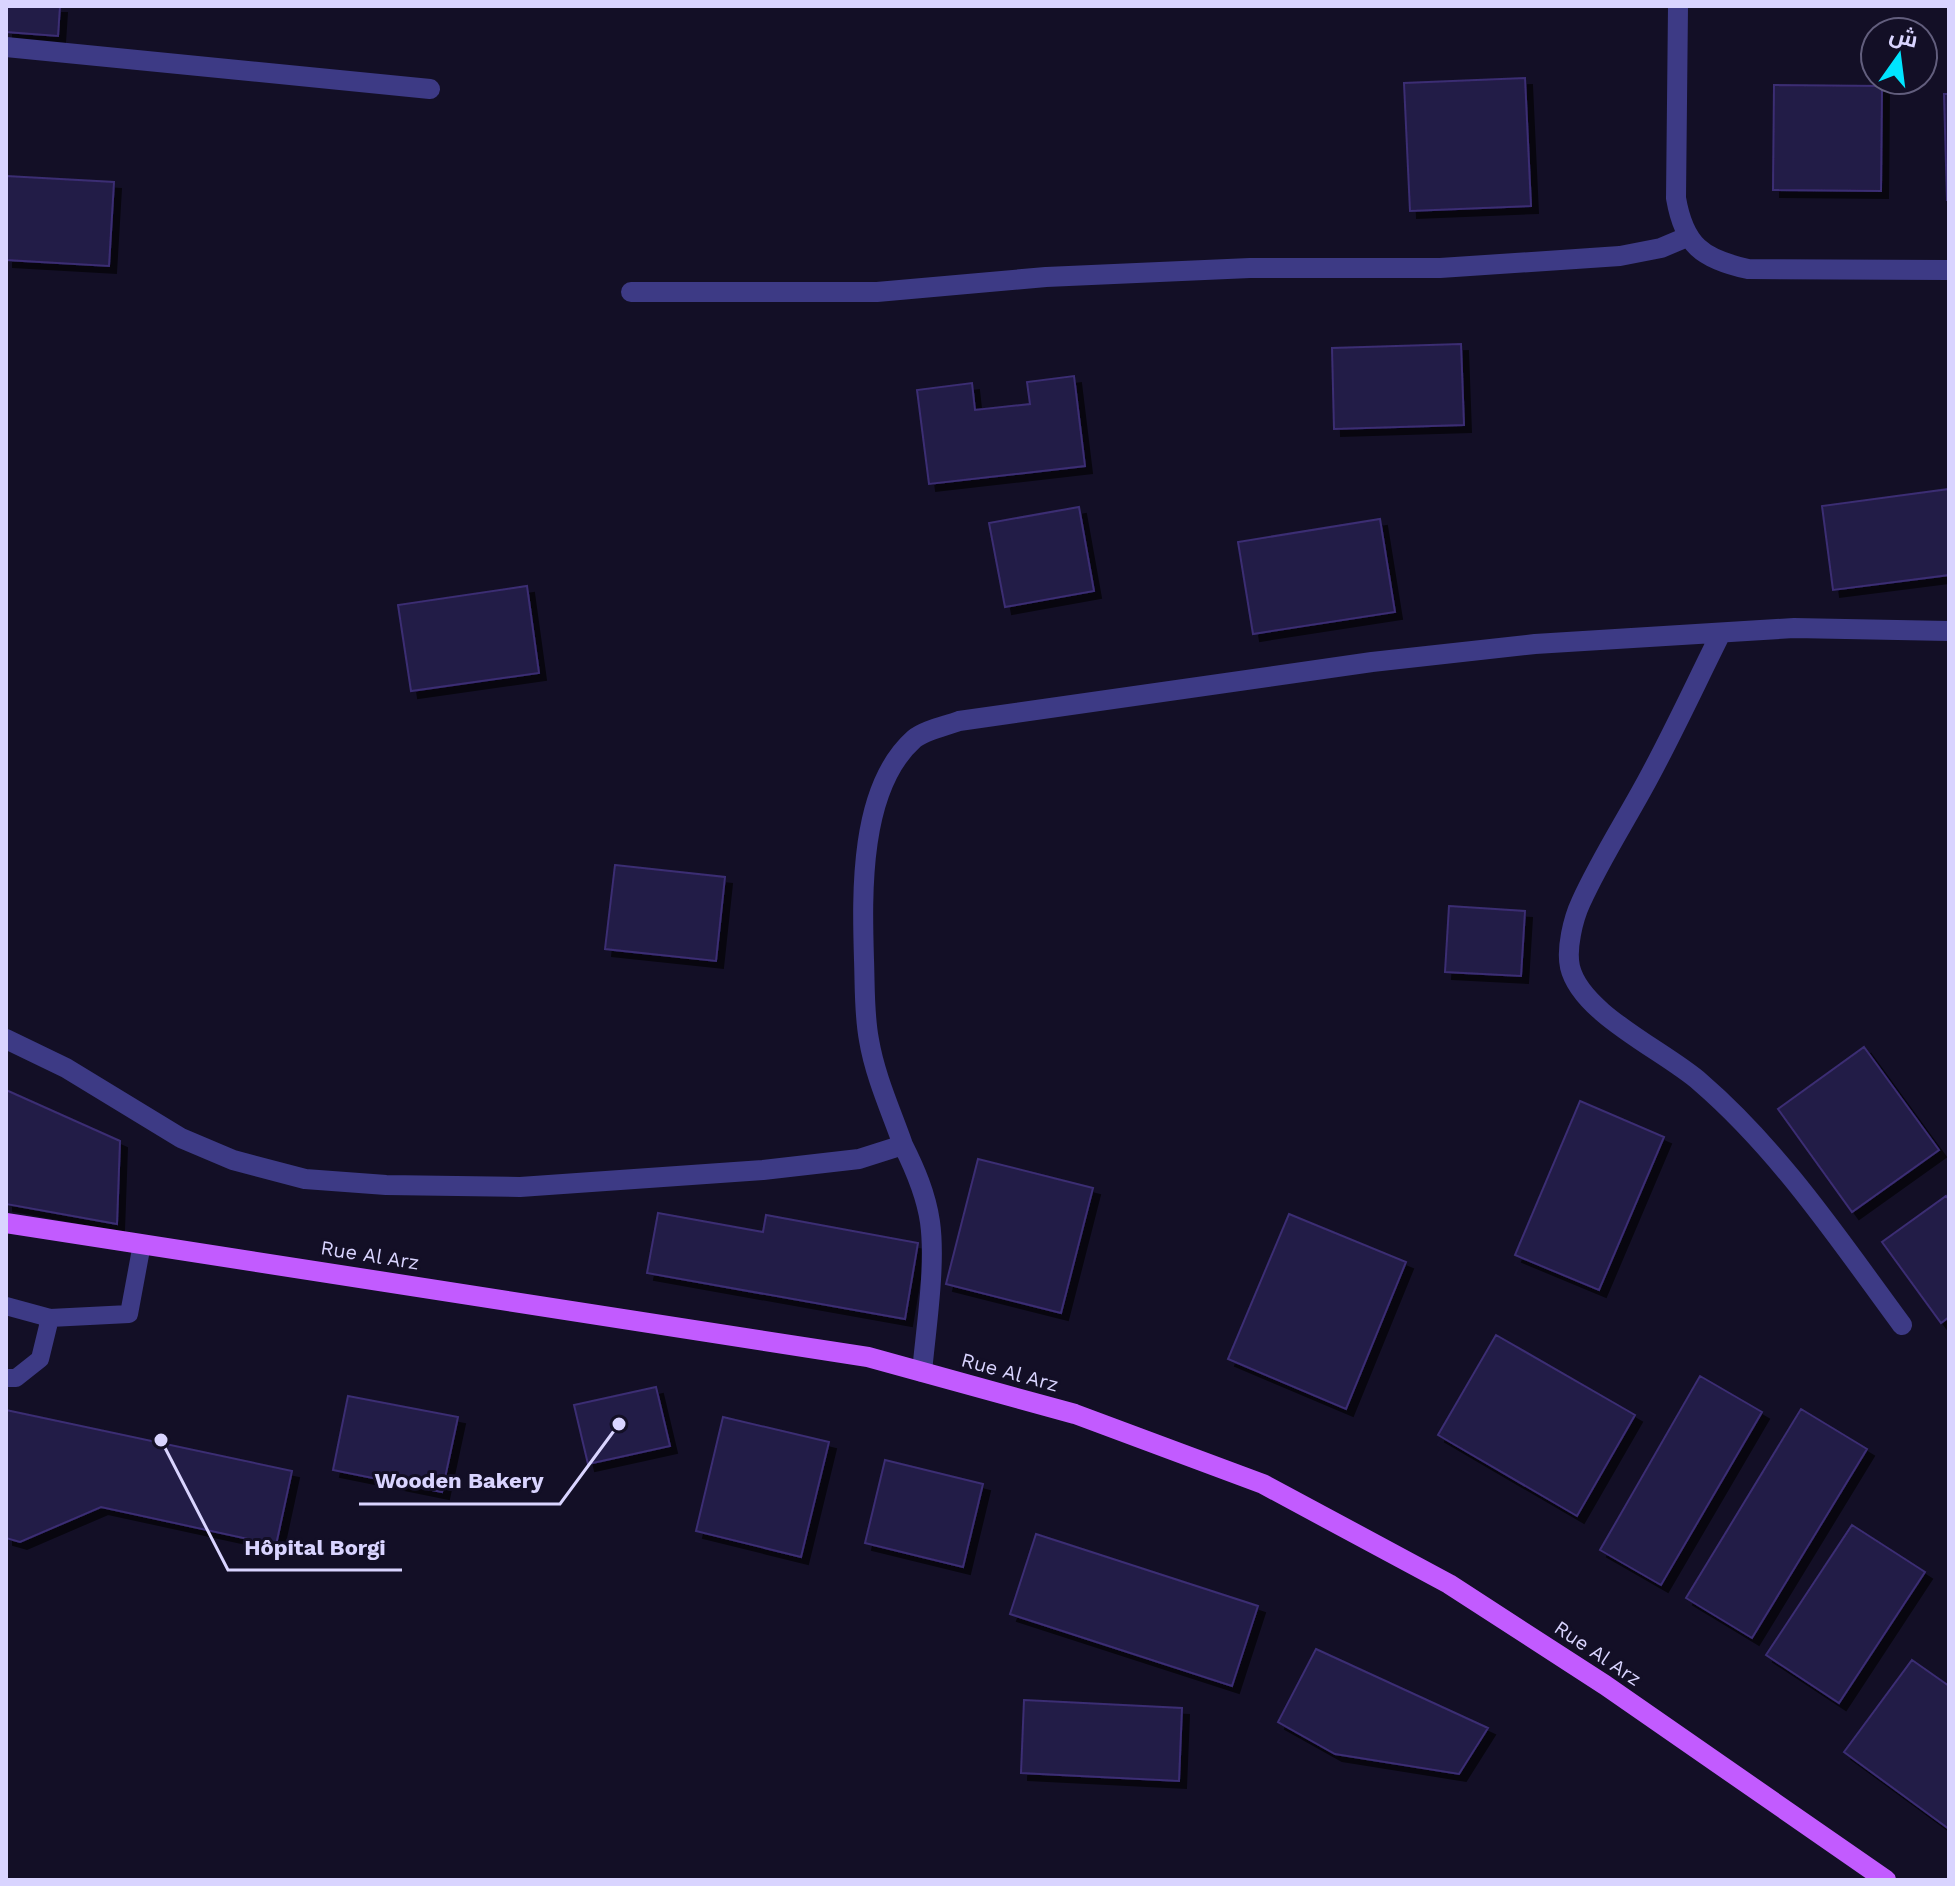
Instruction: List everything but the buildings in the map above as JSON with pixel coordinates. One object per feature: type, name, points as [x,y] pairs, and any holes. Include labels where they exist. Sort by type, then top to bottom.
[{"type":"main road","name":"Rue Al Arz","points":[[6,1223],[868,1357],[1075,1414],[1263,1484],[1449,1584],[1605,1685],[1886,1880]]},
{"type":"street","points":[[1678,6],[1676,198],[1687,237],[1721,263],[1748,269],[1949,270]]},
{"type":"street","points":[[6,47],[430,89]]},
{"type":"street","points":[[631,292],[877,292],[1046,277],[1203,270],[1440,268],[1620,256],[1661,248],[1687,237]]},
{"type":"street","points":[[922,1372],[930,1287],[930,1223],[918,1177],[883,1091],[869,1040],[863,886],[869,834],[879,794],[897,758],[916,737],[959,721],[1372,662],[1535,644],[1794,628],[1949,631]]},
{"type":"street","points":[[1721,633],[1650,775],[1579,905],[1570,943],[1570,967],[1584,996],[1614,1021],[1699,1080],[1748,1127],[1818,1211],[1902,1325]]},
{"type":"street","points":[[6,1039],[66,1068],[181,1138],[233,1160],[305,1179],[386,1185],[520,1187],[763,1170],[859,1159],[903,1145]]},
{"type":"lane","points":[[6,1306],[50,1318],[129,1314],[142,1244]]},
{"type":"lane","points":[[6,1378],[16,1378],[40,1359],[50,1318]]},
{"type":"place","name":"Wooden Bakery","points":[[619,1424]]},
{"type":"place","name":"Hôpital Borgi","points":[[161,1440]]}]
